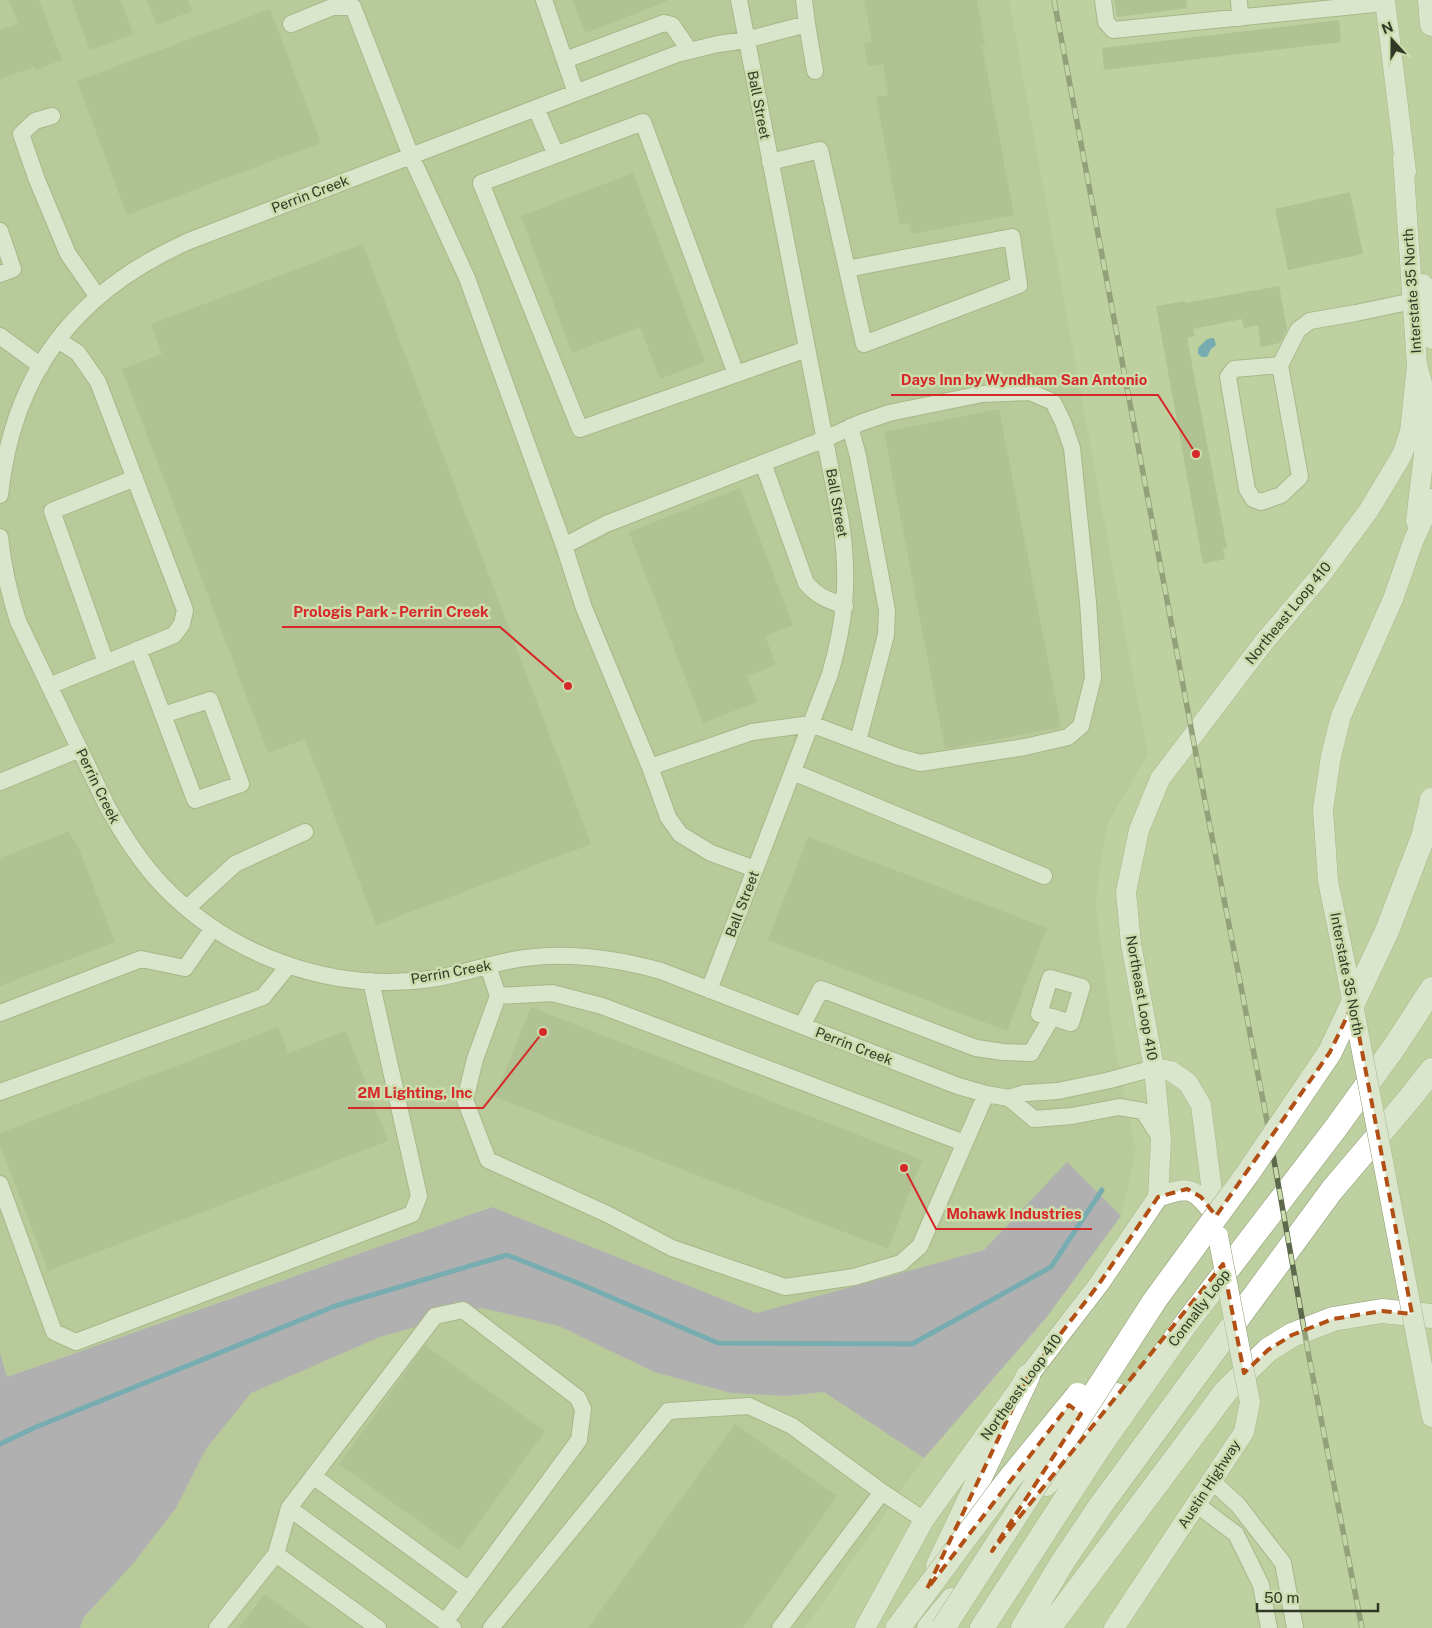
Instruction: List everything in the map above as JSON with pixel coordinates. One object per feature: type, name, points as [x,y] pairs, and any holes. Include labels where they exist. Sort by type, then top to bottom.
[{"type":"highway","points":[[1430,0],[1432,24]]},
{"type":"highway","points":[[898,1628],[1007,1482],[1155,1300],[1248,1173],[1330,1052],[1387,932],[1423,837],[1432,800]]},
{"type":"highway","name":"Connally Loop","points":[[982,1628],[1102,1442],[1185,1325],[1336,1129],[1395,1046],[1430,991]]},
{"type":"highway","points":[[1023,1628],[1062,1563],[1101,1505],[1332,1190],[1432,1070]]},
{"type":"highway","points":[[929,1628],[1072,1453],[1178,1317],[1336,1129]]},
{"type":"highway","points":[[943,1628],[1155,1300]]},
{"type":"highway","points":[[1049,1628],[1226,1391],[1268,1350],[1292,1335],[1334,1319],[1382,1311],[1432,1316]]},
{"type":"highway","points":[[908,1628],[1028,1376]]},
{"type":"main road","name":"Interstate 35 North","points":[[1385,2],[1404,158],[1432,339]]},
{"type":"main road","name":"Interstate 35 North","points":[[1404,158],[1417,364],[1425,394],[1424,454],[1413,542]]},
{"type":"main road","name":"Northeast Loop 410","points":[[865,1628],[924,1520],[1028,1376],[1099,1284],[1158,1197],[1161,1140],[1154,1068],[1131,944],[1126,892],[1139,830],[1160,779],[1264,642],[1320,576],[1369,510],[1402,455],[1410,432],[1417,364]]},
{"type":"main road","name":"Interstate 35 North","points":[[1432,499],[1413,542],[1392,599],[1340,716],[1331,756],[1323,809],[1328,882],[1432,1417]]},
{"type":"main road","name":"Austin Highway","points":[[1114,1628],[1244,1432],[1250,1402],[1218,1236],[1201,1105],[1188,1083],[1171,1071],[1154,1068]]},
{"type":"main road","points":[[1158,1197],[1174,1190],[1187,1189],[1201,1197],[1215,1215]]},
{"type":"street","points":[[544,0],[576,93]]},
{"type":"street","name":"Ball Street","points":[[709,990],[830,674],[837,651],[845,606],[846,583],[845,552],[841,522],[739,0]]},
{"type":"street","points":[[804,0],[815,70]]},
{"type":"street","points":[[1102,0],[1106,22],[1113,30],[1385,2]]},
{"type":"street","points":[[1239,0],[1240,18]]},
{"type":"street","points":[[291,24],[332,6],[353,7],[411,156],[466,278],[564,546],[584,608],[650,767],[668,816],[680,834],[711,853],[755,869]]},
{"type":"street","points":[[565,60],[664,23],[672,25],[690,51]]},
{"type":"street","name":"Perrin Creek","points":[[0,495],[9,439],[31,382],[58,340],[86,307],[134,269],[175,247],[677,54],[746,40],[807,24]]},
{"type":"street","points":[[536,108],[556,155]]},
{"type":"street","points":[[52,116],[34,121],[21,134],[37,180],[68,254],[98,296]]},
{"type":"street","points":[[736,374],[643,122],[482,182],[580,429],[807,349]]},
{"type":"street","points":[[770,162],[820,150],[864,344],[1019,285],[1012,237],[847,269]]},
{"type":"street","points":[[0,231],[13,269],[0,274]]},
{"type":"street","points":[[1280,365],[1234,369],[1228,377],[1247,489],[1253,499],[1261,502],[1281,494],[1300,477],[1280,365],[1298,330],[1310,320],[1413,301]]},
{"type":"street","points":[[0,336],[41,366]]},
{"type":"street","points":[[49,686],[174,635],[182,624],[186,610],[98,382],[78,353],[58,340]]},
{"type":"street","points":[[564,546],[606,524],[825,440],[889,413],[982,394],[1030,392],[1053,402],[1063,422],[1072,448],[1088,602],[1093,678],[1081,726],[1068,737],[1025,747],[920,763],[811,724],[752,732],[650,767]]},
{"type":"street","points":[[850,428],[858,456],[887,610],[886,634],[858,741]]},
{"type":"street","points":[[763,463],[806,583],[815,593],[845,606]]},
{"type":"street","points":[[106,663],[52,510],[135,478]]},
{"type":"street","name":"Perrin Creek","points":[[0,537],[1,561],[18,621],[123,834],[157,880],[187,908],[213,928],[241,945],[270,959],[333,977],[398,982],[431,979],[539,956],[570,955],[631,963],[709,990],[958,1086],[1009,1098],[1025,1093],[1058,1091],[1154,1068]]},
{"type":"street","points":[[138,649],[195,800],[241,784],[210,700],[163,715]]},
{"type":"street","points":[[0,782],[80,749]]},
{"type":"street","points":[[792,772],[1044,876]]},
{"type":"street","points":[[187,908],[235,864],[305,832]]},
{"type":"street","points":[[0,1013],[141,959],[185,968],[213,928]]},
{"type":"street","points":[[0,1092],[263,997],[289,965]]},
{"type":"street","points":[[488,966],[498,996],[475,1059],[465,1100],[488,1160],[608,1214],[672,1248],[785,1287],[854,1277],[901,1263],[920,1246],[986,1094]]},
{"type":"street","points":[[0,1184],[54,1332],[76,1342],[412,1214],[419,1196],[371,981]]},
{"type":"street","points":[[802,1026],[822,989],[976,1048],[1002,1052],[1031,1054],[1052,1017]]},
{"type":"street","points":[[498,996],[552,993],[602,1006],[964,1144]]},
{"type":"street","points":[[1009,1098],[1034,1119],[1072,1116],[1119,1107],[1143,1111],[1161,1140]]},
{"type":"street","points":[[217,1628],[276,1554],[288,1508],[435,1316],[463,1310],[578,1398],[583,1409],[578,1440],[469,1590],[449,1625],[288,1508]]},
{"type":"street","points":[[491,1628],[668,1411],[749,1406],[792,1426],[882,1492],[924,1520]]},
{"type":"street","points":[[313,1476],[469,1590]]},
{"type":"street","points":[[1212,1481],[1238,1505],[1283,1563],[1295,1628]]},
{"type":"street","points":[[780,1628],[882,1492]]},
{"type":"street","points":[[1196,1504],[1236,1534],[1261,1585],[1269,1628]]},
{"type":"street","points":[[276,1554],[378,1628]]},
{"type":"highlighted area","points":[[1353,1004],[1412,1314],[1382,1311],[1333,1319],[1292,1335],[1268,1350],[1244,1373],[1223,1264],[992,1551],[1081,1414],[1069,1405],[927,1589],[1028,1376],[1099,1284],[1158,1197],[1187,1189],[1201,1197],[1216,1216],[1330,1052]]},
{"type":"shaded area","points":[[0,0],[1009,0],[1148,754],[1107,825],[1095,902],[1114,1041],[1136,1151],[1121,1216],[1067,1163],[984,1250],[757,1313],[491,1207],[6,1377],[0,1353]]},
{"type":"shaded area","points":[[1067,1162],[1121,1216],[1046,1318],[924,1458],[824,1392],[786,1396],[731,1393],[654,1372],[559,1326],[482,1308],[380,1337],[251,1393],[206,1449],[176,1508],[132,1565],[84,1617],[80,1628],[0,1628],[0,1353],[7,1377],[492,1207],[757,1313],[984,1250]]},
{"type":"shaded area","points":[[481,1308],[559,1326],[654,1372],[731,1393],[786,1396],[824,1392],[924,1458],[805,1628],[80,1628],[84,1618],[132,1565],[176,1508],[206,1449],[251,1392],[380,1337]]},
{"type":"water","points":[[1211,338],[1214,338],[1216,345],[1211,349],[1207,357],[1202,357],[1198,354],[1198,348]]},
{"type":"building","points":[[9,0],[39,0],[62,60],[36,70],[34,67],[0,79],[0,30],[18,24]]},
{"type":"building","points":[[71,0],[121,0],[133,34],[90,50]]},
{"type":"building","points":[[147,0],[188,0],[192,11],[157,25]]},
{"type":"building","points":[[573,0],[667,0],[668,1],[585,33]]},
{"type":"building","points":[[864,0],[977,0],[985,45],[982,46],[1014,215],[911,234],[909,223],[900,225],[876,97],[888,95],[883,64],[868,66],[864,43],[872,42]]},
{"type":"building","points":[[1114,0],[1186,0],[1187,8],[1117,17]]},
{"type":"building","points":[[270,9],[321,143],[127,215],[77,81]]},
{"type":"building","points":[[1339,20],[1341,42],[1104,70],[1102,48]]},
{"type":"building","points":[[633,173],[705,362],[660,379],[640,327],[572,353],[521,216]]},
{"type":"building","points":[[1350,192],[1363,254],[1288,270],[1275,209]]},
{"type":"building","points":[[363,244],[591,844],[376,925],[305,739],[268,753],[122,369],[162,354],[151,324]]},
{"type":"building","points":[[1279,286],[1287,329],[1280,343],[1261,347],[1258,325],[1244,328],[1242,319],[1193,329],[1195,336],[1187,338],[1227,548],[1223,549],[1225,559],[1203,564],[1156,306],[1185,301],[1185,303]]},
{"type":"building","points":[[999,409],[1061,727],[945,749],[884,432]]},
{"type":"building","points":[[740,488],[793,625],[765,636],[776,665],[747,676],[757,702],[703,723],[629,532]]},
{"type":"building","points":[[68,832],[78,846],[115,942],[0,986],[0,858]]},
{"type":"building","points":[[808,837],[1047,928],[1007,1031],[768,940]]},
{"type":"building","points":[[531,1007],[922,1160],[888,1249],[495,1097]]},
{"type":"building","points":[[278,1027],[288,1053],[346,1031],[388,1141],[48,1271],[0,1145],[0,1133]]},
{"type":"building","points":[[425,1345],[545,1431],[459,1550],[339,1464]]},
{"type":"building","points":[[735,1424],[837,1496],[743,1628],[588,1628]]},
{"type":"building","points":[[264,1594],[311,1628],[239,1628]]},
{"type":"waterway","points":[[0,1444],[36,1427],[335,1306],[507,1255],[718,1343],[912,1344],[1051,1267],[1102,1190]]},
{"type":"railway","points":[[1054,0],[1267,1121],[1309,1357],[1362,1628]]},
{"type":"place","name":"Days Inn by Wyndham San Antonio","points":[[1196,454]]},
{"type":"place","name":"Prologis Park - Perrin Creek","points":[[568,686]]},
{"type":"place","name":"2M Lighting, Inc","points":[[543,1032]]},
{"type":"place","name":"Mohawk Industries","points":[[904,1168]]}]
